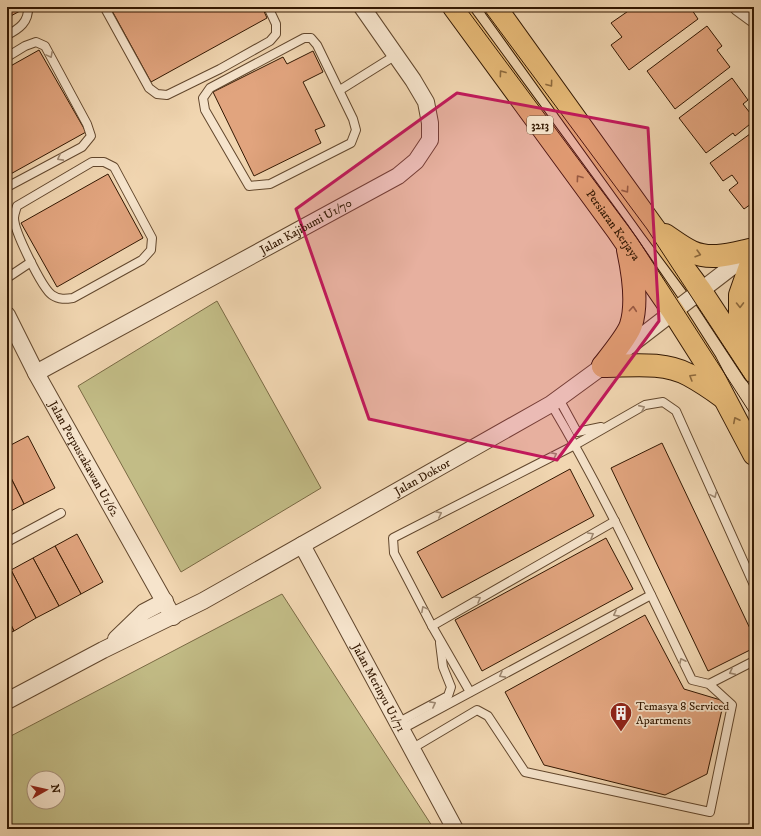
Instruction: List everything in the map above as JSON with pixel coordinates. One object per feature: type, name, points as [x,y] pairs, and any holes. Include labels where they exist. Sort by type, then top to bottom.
[{"type":"main road","name":"Persiaran Kerjaya","points":[[454,7],[627,243],[674,311],[725,398],[754,454]]},
{"type":"main road","name":"3213","points":[[495,7],[700,290],[752,368]]},
{"type":"main road","points":[[653,227],[692,252],[704,256],[721,256],[754,250]]},
{"type":"main road","points":[[603,366],[631,326],[634,307],[634,293],[632,268],[627,243]]},
{"type":"main road","points":[[752,368],[740,323],[740,295],[754,255]]},
{"type":"main road","points":[[603,366],[650,365],[675,370],[688,374],[725,398]]},
{"type":"street","name":"Jalan Kajibumi U1/70","points":[[36,373],[398,176],[416,161],[430,140],[430,123],[426,102],[396,55],[362,7]]},
{"type":"street","points":[[738,7],[754,21]]},
{"type":"street","name":"Jalan Doktor","points":[[103,650],[174,617],[555,402],[754,250]]},
{"type":"street","name":"Jalan Perpustakawan U1/62","points":[[7,315],[36,373],[165,601]]},
{"type":"street","name":"Jalan Merinyu U1/71","points":[[302,545],[401,725],[455,829]]},
{"type":"street","points":[[7,701],[103,650],[144,612],[165,601],[174,617]]},
{"type":"lane","points":[[7,35],[20,28],[29,15],[28,7]]},
{"type":"lane","points":[[107,7],[106,10],[149,88],[157,94],[167,95],[220,69],[270,41],[276,34],[276,24],[268,7]]},
{"type":"lane","points":[[304,38],[311,38],[318,45],[340,90],[353,119],[356,130],[351,143],[270,184],[259,186],[249,186],[205,110],[204,98],[210,88],[304,38]]},
{"type":"lane","points":[[7,57],[24,46],[36,42],[45,46],[87,124],[91,136],[82,147],[7,187]]},
{"type":"lane","points":[[340,90],[396,55]]},
{"type":"lane","points":[[92,162],[104,162],[114,167],[152,238],[151,250],[142,260],[73,298],[61,299],[52,295],[31,262],[15,228],[14,217],[17,206],[92,162]]},
{"type":"lane","points":[[7,278],[31,262]]},
{"type":"lane","points":[[555,402],[577,432],[608,426]]},
{"type":"lane","points":[[413,748],[477,710],[488,716],[525,772],[710,812],[732,705],[709,684],[692,680],[615,521],[555,402]]},
{"type":"lane","points":[[470,692],[432,626],[394,553],[393,538],[575,444],[645,405],[663,402],[676,411],[754,585]]},
{"type":"lane","points":[[7,542],[61,513]]},
{"type":"lane","points":[[432,626],[615,521]]},
{"type":"lane","points":[[401,725],[470,692],[651,595]]},
{"type":"lane","points":[[401,725],[448,696],[451,687],[442,667],[439,638]]},
{"type":"lane","points":[[709,684],[754,661]]},
{"type":"highlighted area","points":[[457,93],[648,128],[659,321],[557,460],[369,419],[296,209]]},
{"type":"shaded area","points":[[217,301],[321,488],[181,572],[78,386]]},
{"type":"shaded area","points":[[282,594],[434,829],[7,829],[7,738]]},
{"type":"building","points":[[7,7],[17,7],[20,11],[7,18]]},
{"type":"building","points":[[110,7],[262,7],[267,18],[151,82]]},
{"type":"building","points":[[634,7],[690,7],[698,19],[629,70],[611,45],[622,37],[611,23]]},
{"type":"building","points":[[707,26],[722,46],[717,50],[730,67],[675,109],[647,71]]},
{"type":"building","points":[[39,50],[86,132],[7,176],[7,68]]},
{"type":"building","points":[[313,51],[323,72],[303,82],[325,126],[315,130],[321,143],[254,176],[213,92],[283,57],[287,64]]},
{"type":"building","points":[[732,78],[748,100],[743,104],[754,118],[754,121],[735,136],[733,133],[706,153],[679,118]]},
{"type":"building","points":[[754,131],[754,202],[744,209],[729,190],[738,183],[732,175],[723,181],[710,163]]},
{"type":"building","points":[[108,174],[143,238],[57,287],[21,223]]},
{"type":"building","points":[[28,436],[55,488],[24,504],[7,470],[7,447]]},
{"type":"building","points":[[662,443],[754,637],[754,648],[708,671],[611,468]]},
{"type":"building","points":[[570,469],[594,516],[442,598],[417,552]]},
{"type":"building","points":[[7,470],[24,504],[7,513]]},
{"type":"building","points":[[77,534],[103,582],[81,594],[55,546]]},
{"type":"building","points":[[606,538],[633,589],[482,671],[455,620]]},
{"type":"building","points":[[55,546],[81,594],[59,606],[33,558]]},
{"type":"building","points":[[33,558],[59,606],[36,618],[11,570]]},
{"type":"building","points":[[11,570],[36,618],[14,631],[7,617],[7,572]]},
{"type":"building","name":"Temasya 8 Serviced Apartments","points":[[645,615],[684,689],[724,701],[707,774],[665,795],[544,765],[505,692]]},
{"type":"building","points":[[7,617],[14,631],[7,634]]},
{"type":"tram line","points":[[465,7],[637,238],[754,419]]},
{"type":"tram line","points":[[482,7],[647,229],[754,392]]},
{"type":"place","name":"Temasya 8 Serviced Apartments","points":[[621,732]]}]
